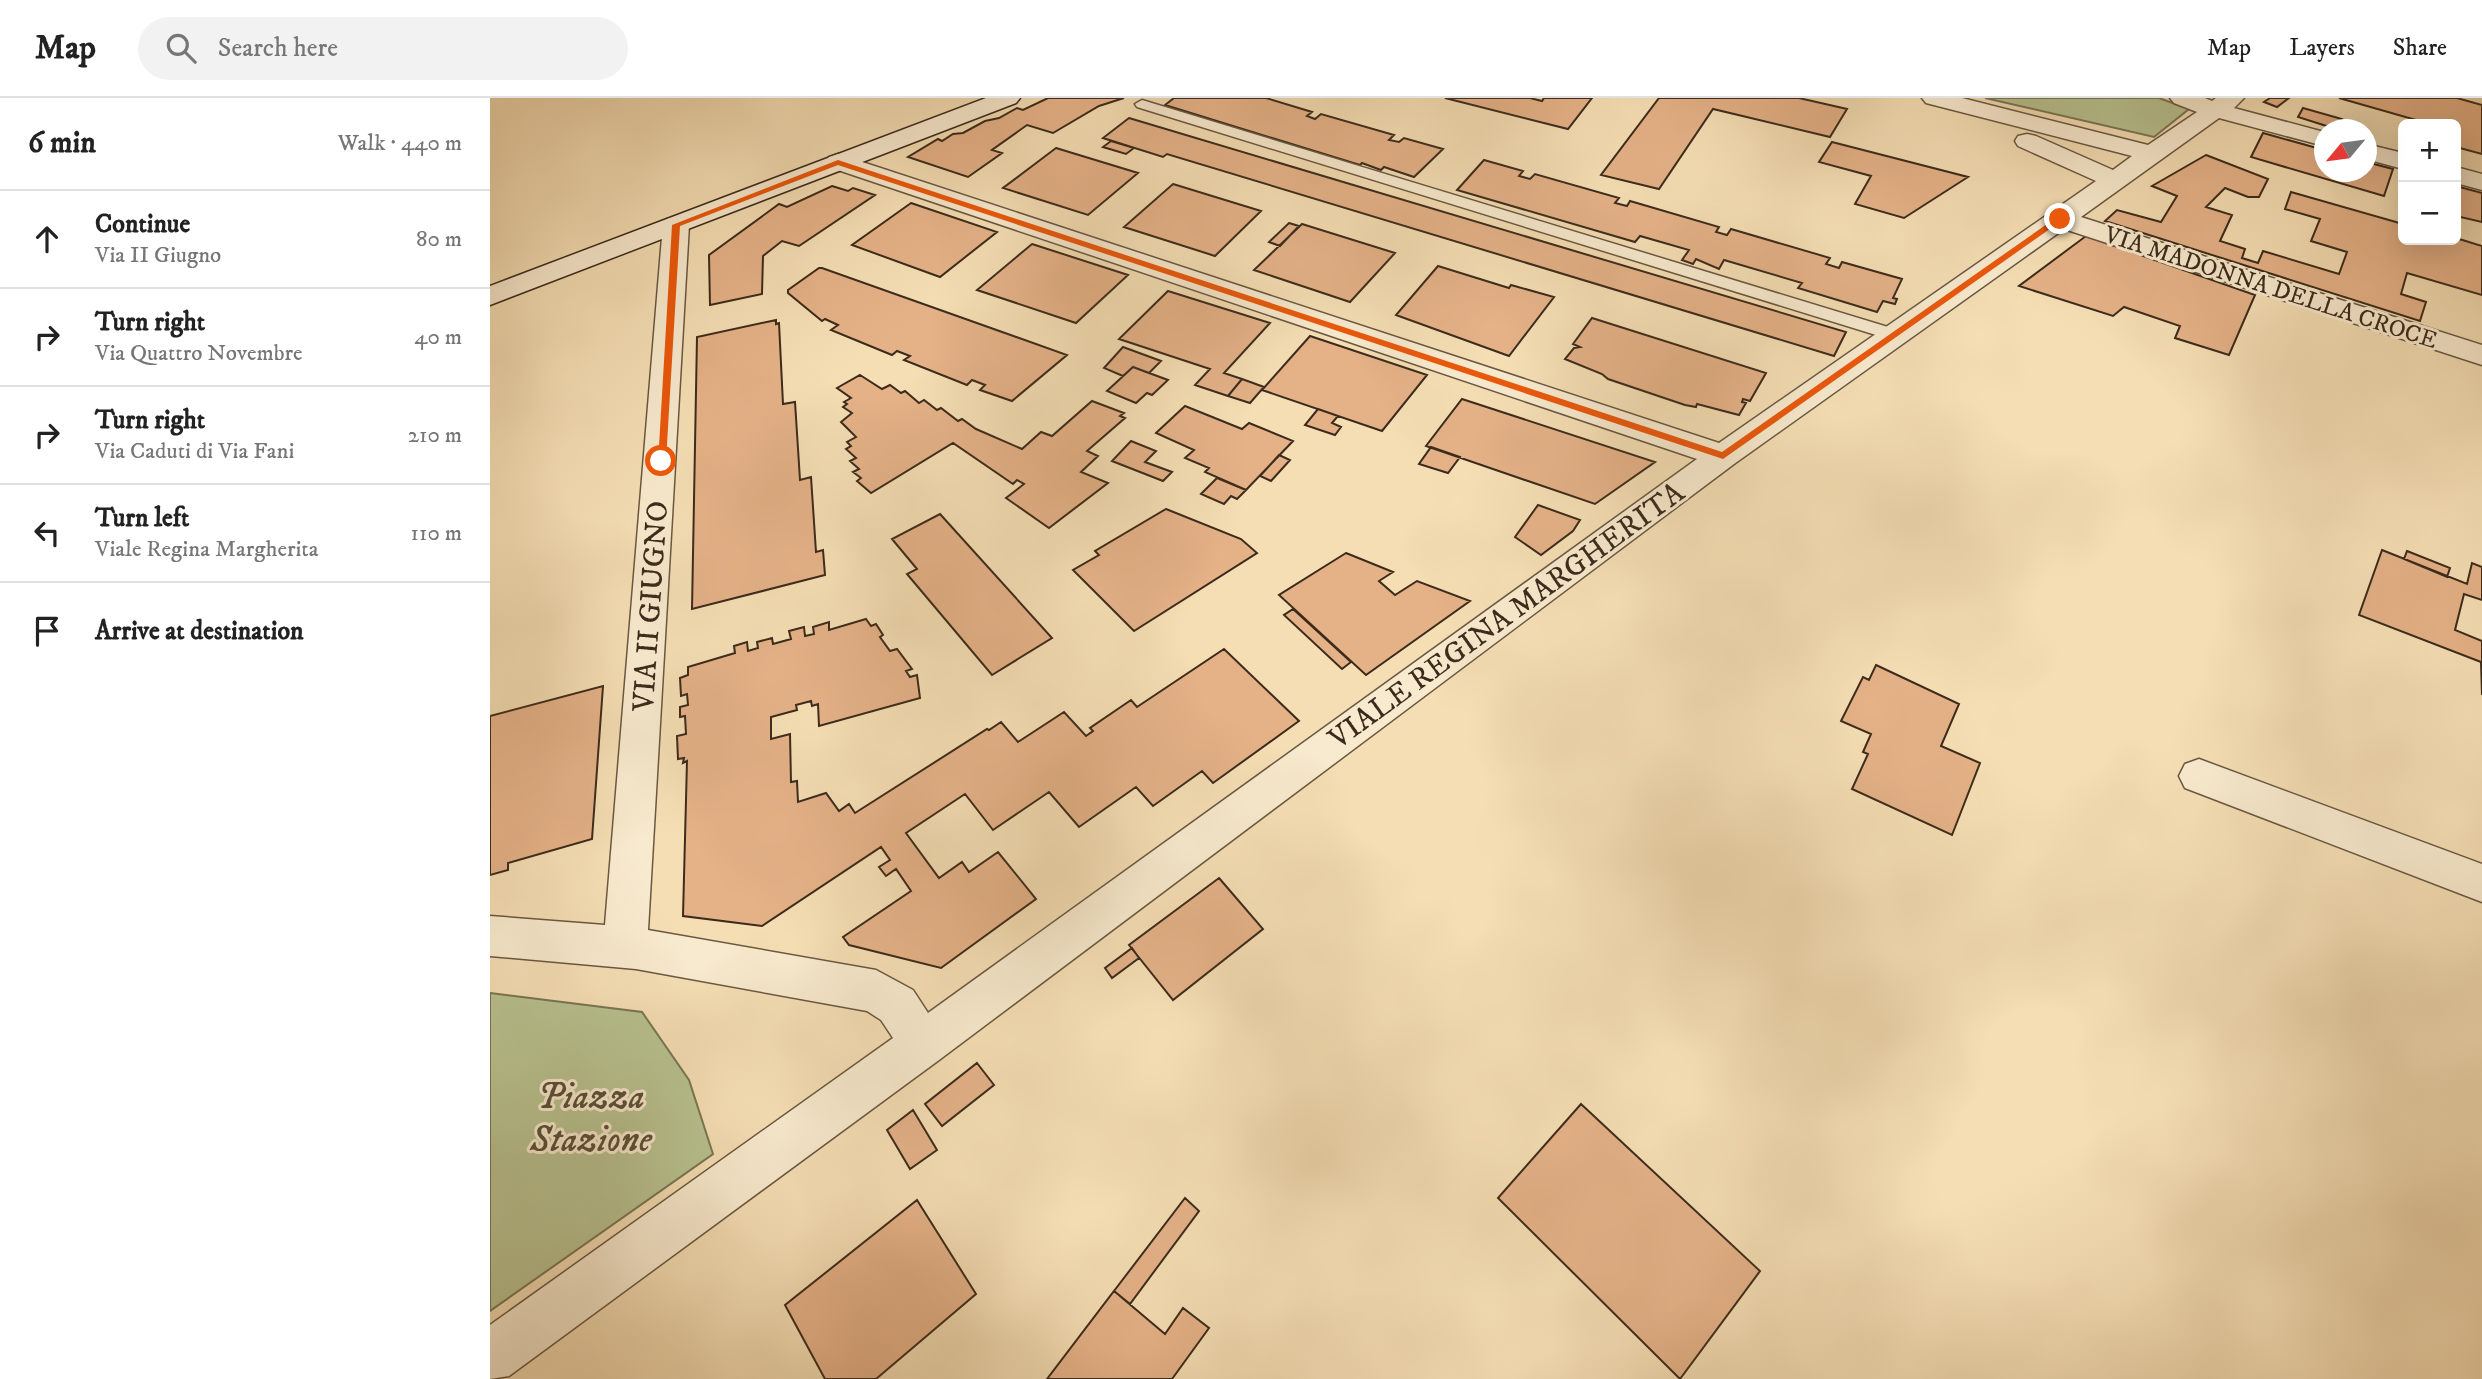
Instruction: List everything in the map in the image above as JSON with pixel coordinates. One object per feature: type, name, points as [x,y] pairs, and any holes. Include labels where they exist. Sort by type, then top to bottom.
[{"type":"street","points":[[490,296],[1008,98]]},
{"type":"street","points":[[1933,98],[2152,154]]},
{"type":"street","points":[[1933,98],[2114,180]]},
{"type":"street","points":[[2182,98],[2224,104],[2314,135]]},
{"type":"street","name":"VIALE REGINA MARGHERITA","points":[[923,1044],[1723,456],[2224,104]]},
{"type":"street","points":[[2377,154],[2398,160]]},
{"type":"street","points":[[838,162],[1723,456]]},
{"type":"street","points":[[2461,176],[2482,182]]},
{"type":"street","name":"VIA MADONNA DELLA CROCE","points":[[2060,219],[2482,355]]},
{"type":"street","name":"VIA II GIUGNO","points":[[625,946],[676,225]]},
{"type":"street","points":[[2199,776],[2482,883]]},
{"type":"street","points":[[490,936],[625,946],[876,990],[897,1005],[923,1044],[490,1357]]},
{"type":"lane","points":[[1142,104],[1895,335]]},
{"type":"green space","points":[[1985,98],[2159,98],[2189,109],[2154,137]]},
{"type":"green space","name":"Piazza Stazione","points":[[490,993],[642,1012],[689,1080],[713,1154],[490,1311]]},
{"type":"building","points":[[1048,98],[1124,98],[1099,106],[1053,133],[1027,125],[992,150],[1002,153],[968,177],[908,157],[938,139],[942,141],[1017,108],[1023,110]]},
{"type":"building","points":[[1174,98],[1266,98],[1312,112],[1307,116],[1315,119],[1321,114],[1394,135],[1389,140],[1399,142],[1404,138],[1443,149],[1414,177],[1384,167],[1381,170],[1362,163],[1360,165],[1165,105]]},
{"type":"building","points":[[1445,98],[1530,98],[1542,101],[1544,98],[1592,98],[1568,129]]},
{"type":"building","points":[[1659,98],[1799,98],[1847,109],[1830,137],[1713,109],[1659,189],[1601,175]]},
{"type":"building","points":[[2270,98],[2289,98],[2277,107],[2264,102]]},
{"type":"building","points":[[2339,98],[2457,98],[2482,105],[2482,154],[2461,148],[2461,119],[2412,119]]},
{"type":"building","points":[[2303,108],[2342,119],[2314,119],[2314,122],[2298,117]]},
{"type":"building","points":[[1129,118],[1846,332],[1834,356],[1167,154],[1163,157],[1103,138]]},
{"type":"building","points":[[2263,133],[2314,147],[2314,175],[2251,157]]},
{"type":"building","points":[[1111,141],[1134,148],[1126,154],[1103,147]]},
{"type":"building","points":[[1832,142],[1968,177],[1904,218],[1855,204],[1871,176],[1819,162]]},
{"type":"building","points":[[1056,148],[1138,173],[1088,215],[1003,188]]},
{"type":"building","points":[[2206,155],[2268,179],[2259,197],[2248,197],[2225,188],[2206,207],[2232,215],[2220,241],[2245,249],[2242,258],[2258,263],[2263,251],[2339,274],[2347,252],[2311,241],[2320,219],[2285,209],[2291,192],[2398,223],[2398,245],[2461,245],[2461,240],[2482,246],[2482,295],[2407,273],[2401,294],[2426,302],[2420,321],[2105,221],[2117,210],[2161,222],[2177,196],[2152,186]]},
{"type":"building","points":[[1484,160],[1523,171],[1519,176],[1530,179],[1535,174],[1619,198],[1615,203],[1627,206],[1630,201],[1719,227],[1716,232],[1727,235],[1731,229],[1830,258],[1826,264],[1839,268],[1842,262],[1902,279],[1893,298],[1897,299],[1895,304],[1883,301],[1877,312],[1798,288],[1802,283],[1724,260],[1719,269],[1696,259],[1693,264],[1682,260],[1689,250],[1640,236],[1635,242],[1457,190]]},
{"type":"building","points":[[2377,165],[2393,169],[2384,196],[2336,182],[2377,182]]},
{"type":"building","points":[[1173,184],[1261,211],[1215,256],[1124,227]]},
{"type":"building","points":[[832,186],[848,191],[853,188],[875,195],[799,246],[782,241],[763,256],[762,294],[710,305],[709,255],[779,204],[787,207]]},
{"type":"building","points":[[2461,187],[2482,193],[2482,222],[2461,217]]},
{"type":"building","points":[[911,203],[997,232],[940,277],[852,245]]},
{"type":"building","points":[[1289,223],[1299,226],[1280,246],[1269,242]]},
{"type":"building","points":[[1302,224],[1395,253],[1350,302],[1254,270]]},
{"type":"building","points":[[2086,236],[2255,295],[2229,355],[2175,338],[2180,326],[2124,307],[2113,316],[2019,286]]},
{"type":"building","points":[[1032,244],[1128,275],[1076,323],[977,290]]},
{"type":"building","points":[[1438,266],[1509,288],[1511,285],[1554,297],[1509,356],[1396,315]]},
{"type":"building","points":[[819,268],[1067,355],[1012,401],[980,390],[985,385],[972,380],[967,385],[904,360],[910,356],[897,351],[892,355],[831,330],[838,325],[825,319],[822,321],[788,293],[788,290]]},
{"type":"building","points":[[1168,291],[1270,323],[1224,373],[1242,379],[1228,396],[1195,385],[1210,369],[1119,339]]},
{"type":"building","points":[[1592,318],[1766,373],[1750,401],[1743,399],[1742,402],[1746,403],[1739,415],[1697,404],[1696,407],[1685,405],[1608,379],[1565,359],[1574,348],[1580,347],[1573,344]]},
{"type":"building","points":[[776,320],[776,324],[779,323],[783,404],[795,402],[800,480],[811,477],[816,552],[823,550],[825,575],[692,609],[697,337]]},
{"type":"building","points":[[1310,336],[1427,375],[1382,431],[1262,390]]},
{"type":"building","points":[[1123,347],[1161,361],[1149,373],[1133,367],[1123,376],[1104,368]]},
{"type":"building","points":[[1133,367],[1168,380],[1152,395],[1147,393],[1136,403],[1107,391]]},
{"type":"building","points":[[860,375],[882,389],[890,385],[901,393],[905,391],[919,403],[924,400],[937,410],[941,408],[958,421],[962,419],[976,429],[1022,449],[1041,432],[1052,436],[1092,401],[1124,413],[1120,416],[1125,418],[1087,451],[1098,456],[1081,472],[1108,483],[1049,528],[1006,498],[1024,484],[1017,480],[1013,484],[953,443],[871,493],[857,481],[861,478],[853,472],[859,469],[850,461],[856,458],[846,449],[851,446],[847,442],[856,437],[841,422],[852,413],[843,407],[847,404],[844,402],[851,398],[837,388]]},
{"type":"building","points":[[1242,379],[1264,387],[1250,403],[1228,396]]},
{"type":"building","points":[[1462,399],[1655,462],[1595,504],[1426,446]]},
{"type":"building","points":[[1185,406],[1242,429],[1249,423],[1293,441],[1246,490],[1205,472],[1209,468],[1185,458],[1194,450],[1156,433]]},
{"type":"building","points":[[1318,409],[1338,416],[1332,423],[1341,427],[1335,435],[1305,425]]},
{"type":"building","points":[[1131,441],[1156,451],[1145,462],[1172,472],[1163,481],[1112,461]]},
{"type":"building","points":[[1431,447],[1460,457],[1448,473],[1419,464]]},
{"type":"building","points":[[1279,455],[1290,460],[1271,481],[1260,476]]},
{"type":"building","points":[[1217,478],[1246,490],[1237,499],[1231,496],[1224,504],[1201,494]]},
{"type":"building","points":[[1538,505],[1580,520],[1573,531],[1541,555],[1515,537]]},
{"type":"building","points":[[1166,509],[1241,539],[1257,553],[1134,631],[1073,570],[1099,555],[1095,551]]},
{"type":"building","points":[[940,514],[1052,638],[992,675],[907,574],[917,569],[892,539]]},
{"type":"building","points":[[2382,550],[2467,584],[2472,563],[2482,567],[2482,600],[2464,594],[2455,630],[2482,641],[2482,695],[2481,662],[2359,615]]},
{"type":"building","points":[[2407,551],[2450,568],[2447,577],[2404,559]]},
{"type":"building","points":[[1346,553],[1393,572],[1379,581],[1395,595],[1417,581],[1470,601],[1366,675],[1279,595]]},
{"type":"building","points":[[1293,609],[1351,662],[1342,669],[1284,615]]},
{"type":"building","points":[[866,619],[871,626],[876,624],[883,635],[880,637],[890,651],[897,649],[912,669],[906,671],[910,677],[917,675],[920,698],[819,726],[818,704],[812,706],[811,701],[796,705],[797,710],[771,717],[771,739],[790,734],[791,782],[797,781],[798,802],[826,793],[839,811],[849,804],[855,813],[1001,722],[1018,742],[1064,712],[1086,736],[1093,731],[1090,728],[1131,700],[1137,707],[1224,649],[1299,721],[1213,783],[1202,771],[1153,806],[1136,787],[1079,827],[1049,792],[993,830],[965,794],[906,833],[939,878],[962,862],[969,872],[998,852],[1036,899],[941,968],[849,945],[843,937],[911,891],[896,869],[886,876],[879,867],[890,860],[881,847],[762,926],[683,916],[687,761],[683,763],[684,758],[678,759],[677,736],[686,734],[685,716],[680,717],[680,707],[688,705],[687,694],[681,696],[680,678],[688,675],[688,667],[735,653],[734,646],[747,642],[748,651],[758,648],[757,642],[772,638],[773,644],[791,639],[789,631],[804,627],[805,636],[814,634],[813,627],[829,622],[829,630]]},
{"type":"building","points":[[1876,665],[1959,704],[1941,746],[1980,763],[1952,835],[1852,789],[1868,754],[1863,752],[1871,734],[1841,721],[1863,677],[1869,680]]},
{"type":"building","points":[[603,686],[592,839],[508,863],[508,870],[490,875],[490,716]]},
{"type":"building","points":[[1219,878],[1263,929],[1173,1000],[1129,945]]},
{"type":"building","points":[[1132,948],[1139,958],[1112,978],[1105,968]]},
{"type":"building","points":[[977,1063],[994,1085],[942,1126],[925,1104]]},
{"type":"building","points":[[1581,1104],[1760,1271],[1680,1379],[1498,1198]]},
{"type":"building","points":[[913,1110],[937,1150],[910,1169],[887,1130]]},
{"type":"building","points":[[1185,1198],[1199,1211],[1130,1304],[1114,1291]]},
{"type":"building","points":[[917,1200],[976,1294],[876,1379],[825,1379],[785,1305]]},
{"type":"building","points":[[1114,1291],[1165,1334],[1183,1308],[1209,1328],[1172,1379],[1047,1379]]},
{"type":"route","points":[[661,461],[676,225],[838,162],[1723,456],[2060,219]]}]
